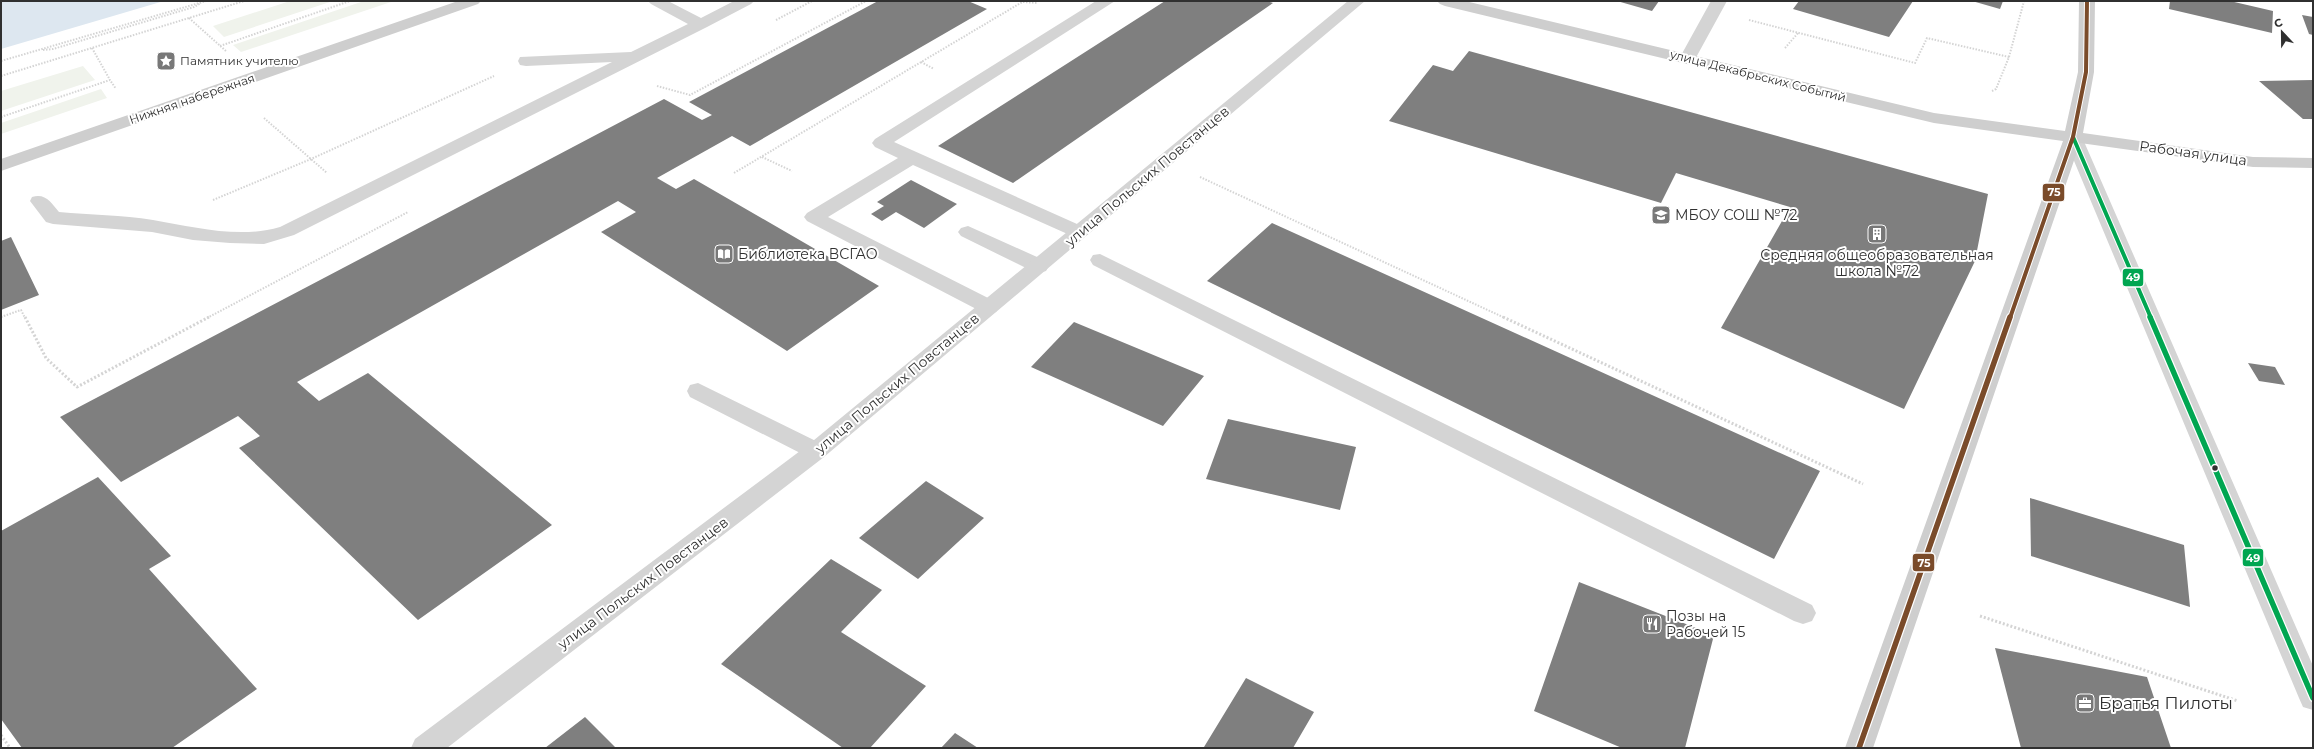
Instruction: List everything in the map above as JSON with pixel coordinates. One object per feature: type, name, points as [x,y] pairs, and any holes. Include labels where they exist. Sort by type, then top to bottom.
[{"type":"main road","name":"Нижняя набережная","points":[[1,165],[473,1]]},
{"type":"main road","name":"улица Декабрьских Событий","points":[[1445,1],[1934,118],[2073,137]]},
{"type":"main road","points":[[1859,748],[2073,137],[2086,72],[2087,1]]},
{"type":"main road","name":"Рабочая улица","points":[[2073,137],[2253,162],[2313,163]]},
{"type":"street","points":[[656,1],[701,24]]},
{"type":"street","points":[[39,201],[53,218],[152,226],[193,234],[264,238],[287,231],[746,1]]},
{"type":"street","points":[[1080,232],[881,143],[1107,1]]},
{"type":"street","name":"улица Польских Повстанцев","points":[[425,748],[816,451],[1356,1]]},
{"type":"street","points":[[1687,59],[1716,6]]},
{"type":"street","points":[[526,61],[637,56]]},
{"type":"street","points":[[2073,137],[2313,698]]},
{"type":"street","points":[[912,158],[814,216],[989,307]]},
{"type":"street","points":[[968,232],[1039,266]]},
{"type":"street","points":[[1100,260],[1803,612]]},
{"type":"street","points":[[698,391],[816,451]]},
{"type":"path","points":[[1,61],[204,1]]},
{"type":"path","points":[[1,76],[244,1]]},
{"type":"path","points":[[220,46],[350,1]]},
{"type":"path","points":[[650,84],[690,95],[866,1]]},
{"type":"path","points":[[734,173],[1024,1]]},
{"type":"path","points":[[1716,6],[1915,63],[1927,38],[2009,56]]},
{"type":"path","points":[[189,18],[229,54]]},
{"type":"path","points":[[92,48],[118,91]]},
{"type":"path","points":[[210,201],[311,159],[526,61]]},
{"type":"path","points":[[1,117],[110,80]]},
{"type":"path","points":[[264,118],[311,159]]},
{"type":"path","points":[[762,157],[792,171]]},
{"type":"path","points":[[1200,177],[1441,290],[1863,484]]},
{"type":"path","points":[[1,318],[21,310],[46,358],[77,386],[413,209]]},
{"type":"path","points":[[1980,616],[2238,701]]},
{"type":"path","points":[[1,735],[10,748]]},
{"type":"shaded area","points":[[1,1],[164,1],[1,49]]},
{"type":"shaded area","points":[[290,1],[333,1],[224,37],[213,26]]},
{"type":"shaded area","points":[[364,1],[394,1],[241,52],[233,45]]},
{"type":"shaded area","points":[[83,66],[95,80],[1,111],[1,91]]},
{"type":"shaded area","points":[[101,89],[107,98],[1,134],[1,123]]},
{"type":"building","points":[[878,1],[968,1],[987,9],[750,146],[732,136],[657,178],[676,189],[694,179],[879,286],[787,351],[601,232],[636,212],[618,201],[297,382],[319,401],[368,373],[552,525],[418,620],[239,448],[260,436],[238,416],[121,482],[60,417],[664,99],[702,120],[712,115],[689,102]]},
{"type":"building","points":[[1165,1],[1267,1],[1273,3],[1013,183],[938,146]]},
{"type":"building","points":[[1617,1],[1659,1],[1652,11]]},
{"type":"building","points":[[1799,1],[1913,1],[1889,37],[1793,9]]},
{"type":"building","points":[[1972,1],[2003,1],[2000,9]]},
{"type":"building","points":[[2170,1],[2230,1],[2273,11],[2272,33],[2169,9]]},
{"type":"building","points":[[2302,15],[2313,17],[2313,35],[2309,34]]},
{"type":"building","name":"Средняя общеобразовательная школа №72","points":[[1469,51],[1988,194],[1975,261],[1904,409],[1721,328],[1790,207],[1676,173],[1661,203],[1389,121],[1433,65],[1453,71]]},
{"type":"building","points":[[2313,80],[2313,119],[2303,119],[2259,81]]},
{"type":"building","points":[[911,180],[957,204],[924,228],[896,212],[882,221],[871,214],[884,206],[877,202]]},
{"type":"building","points":[[1272,223],[1820,471],[1774,559],[1207,281]]},
{"type":"building","points":[[11,237],[39,295],[1,310],[1,241]]},
{"type":"building","points":[[1074,322],[1204,376],[1163,426],[1031,367]]},
{"type":"building","points":[[2248,363],[2275,367],[2285,385],[2259,381]]},
{"type":"building","points":[[1228,419],[1356,447],[1340,510],[1206,479]]},
{"type":"building","points":[[98,477],[171,556],[149,569],[257,689],[172,748],[22,748],[1,719],[1,531]]},
{"type":"building","points":[[926,481],[984,518],[918,579],[859,538]]},
{"type":"building","points":[[2030,498],[2184,545],[2190,607],[2031,556]]},
{"type":"building","points":[[831,559],[882,590],[841,632],[926,686],[870,748],[843,748],[721,664]]},
{"type":"building","points":[[1579,582],[1714,635],[1685,748],[1622,748],[1534,711]]},
{"type":"building","points":[[1995,648],[2147,677],[2171,748],[2021,748]]},
{"type":"building","points":[[1246,678],[1314,712],[1293,748],[1204,747]]},
{"type":"building","points":[[585,717],[616,748],[545,748]]},
{"type":"building","points":[[955,733],[978,748],[941,748]]},
{"type":"transit line","name":"75","points":[[1859,748],[2073,137],[2086,72],[2087,1]]},
{"type":"transit line","name":"49","points":[[2073,137],[2313,698]]},
{"type":"place","name":"Памятник учителю","points":[[166,61]]},
{"type":"place","name":"МБОУ СОШ №72","points":[[1661,215]]},
{"type":"place","name":"Средняя общеобразовательная школа №72","points":[[1877,234]]},
{"type":"place","name":"Библиотека ВСГАО","points":[[724,254]]},
{"type":"place","name":"Позы на Рабочей 15","points":[[1652,624]]},
{"type":"place","name":"Братья Пилоты","points":[[2085,703]]}]
